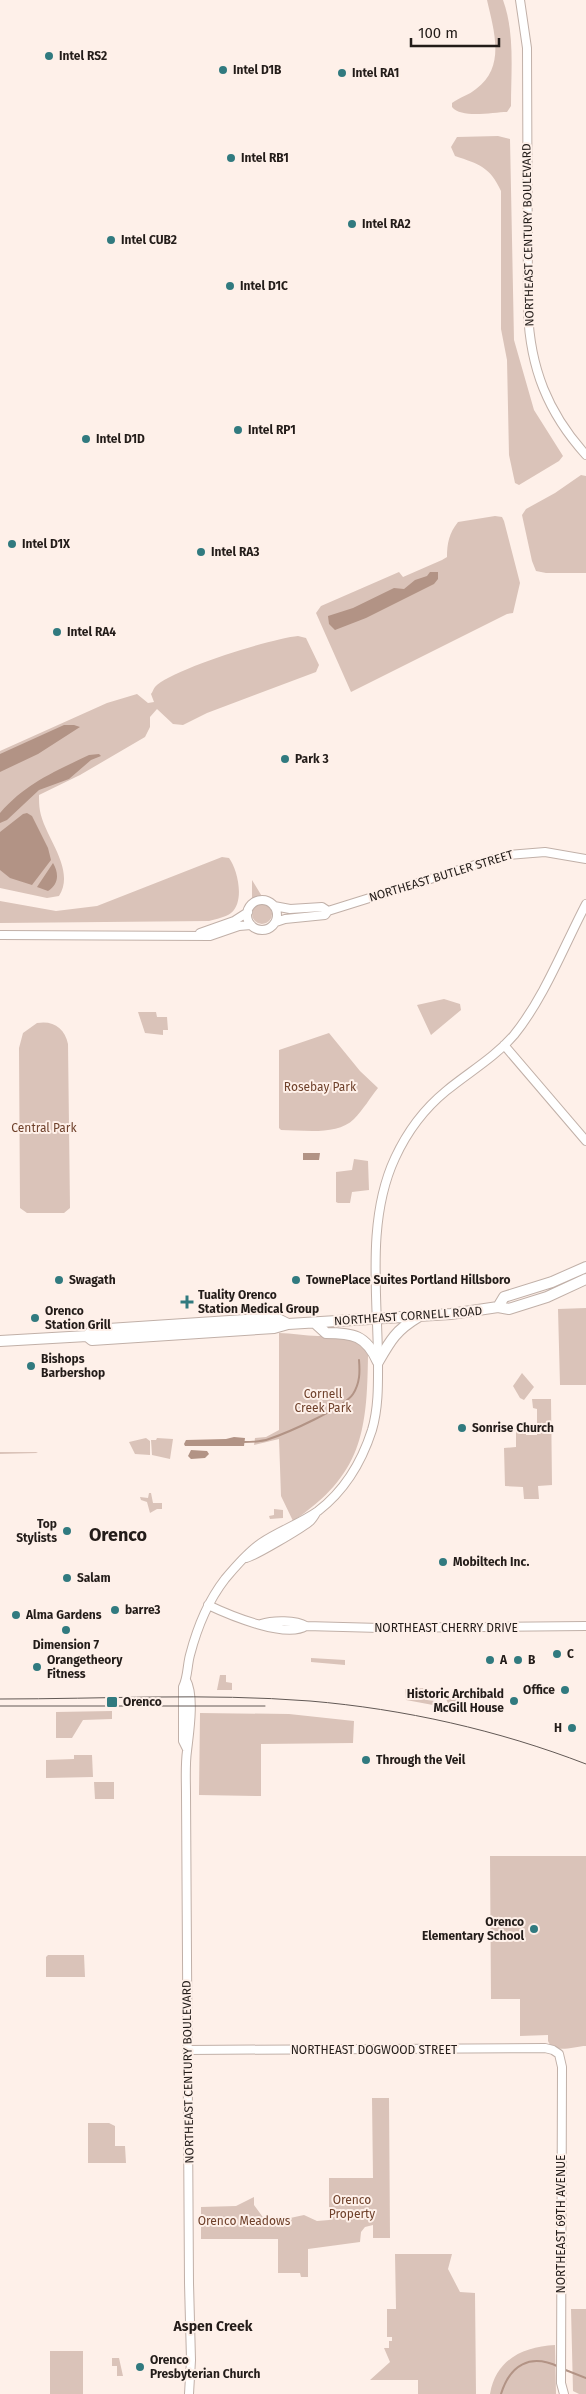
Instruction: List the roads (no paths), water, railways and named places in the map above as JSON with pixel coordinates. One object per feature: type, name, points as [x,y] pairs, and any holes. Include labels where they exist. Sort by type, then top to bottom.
[{"type":"highway","name":"NORTHEAST CORNELL ROAD","points":[[498,1307],[504,1297],[552,1282],[586,1267]]},
{"type":"highway","name":"NORTHEAST CORNELL ROAD","points":[[0,1341],[87,1336],[92,1340],[149,1337],[274,1328],[288,1324],[471,1312],[498,1307],[509,1309],[547,1297],[586,1279]]},
{"type":"highway","points":[[315,1323],[326,1333],[350,1333],[358,1336],[378,1362],[393,1336],[402,1327],[420,1316]]},
{"type":"main road","name":"NORTHEAST CENTURY BOULEVARD","points":[[520,0],[526,48],[528,311],[531,348],[539,381],[550,407],[566,432],[586,455]]},
{"type":"main road","name":"NORTHEAST BUTLER STREET","points":[[276,922],[290,918],[315,918],[325,915],[328,911],[507,855],[544,852],[586,859]]},
{"type":"main road","points":[[0,935],[196,934],[210,936],[239,926],[251,925],[258,930],[271,928],[276,922],[278,914],[274,906],[269,902],[259,901],[250,906],[248,912],[251,925]]},
{"type":"main road","name":"NORTHEAST CENTURY BOULEVARD","points":[[189,2394],[191,2360],[188,2276],[187,1749],[183,1741],[183,1686],[186,1680],[190,1653],[208,1605],[227,1576],[261,1544],[316,1512],[344,1484],[366,1445],[376,1412],[378,1217],[384,1185],[396,1156],[418,1120],[436,1099],[486,1063],[504,1045],[534,1004],[586,904]]},
{"type":"main road","name":"NORTHEAST BUTLER STREET","points":[[274,906],[290,909],[322,907],[328,911]]},
{"type":"main road","points":[[196,934],[234,921],[248,912]]},
{"type":"main road","points":[[504,1045],[586,1141]]},
{"type":"main road","name":"NORTHEAST CHERRY DRIVE","points":[[208,1605],[232,1616],[261,1624],[268,1622],[301,1623],[306,1626],[380,1628],[586,1626]]},
{"type":"main road","name":"NORTHEAST DOGWOOD STREET","points":[[188,2050],[545,2048],[559,2054]]},
{"type":"main road","name":"NORTHEAST 69TH AVENUE","points":[[559,2054],[562,2067],[561,2347],[563,2391]]},
{"type":"waterway","points":[[243,1442],[263,1441],[277,1436],[314,1420],[348,1400],[357,1386],[359,1360]]},
{"type":"waterway","points":[[501,2394],[510,2376],[522,2364],[539,2361],[559,2367]]},
{"type":"waterway","points":[[563,2369],[586,2378]]},
{"type":"tram line","points":[[0,1699],[233,1697],[310,1701],[415,1715],[485,1731],[586,1764]]},
{"type":"tram line","points":[[0,1706],[265,1706]]},
{"type":"place","name":"Intel RS2","points":[[49,56]]},
{"type":"place","name":"Intel D1B","points":[[223,70]]},
{"type":"place","name":"Intel RA1","points":[[342,73]]},
{"type":"place","name":"Intel RB1","points":[[231,158]]},
{"type":"place","name":"Intel RA2","points":[[352,224]]},
{"type":"place","name":"Intel CUB2","points":[[111,240]]},
{"type":"place","name":"Intel D1C","points":[[230,286]]},
{"type":"place","name":"Intel RP1","points":[[238,430]]},
{"type":"place","name":"Intel D1D","points":[[86,439]]},
{"type":"place","name":"Intel D1X","points":[[12,544]]},
{"type":"place","name":"Intel RA3","points":[[201,552]]},
{"type":"place","name":"Intel RA4","points":[[57,632]]},
{"type":"place","name":"Park 3","points":[[285,759]]},
{"type":"place","name":"Swagath","points":[[59,1280]]},
{"type":"place","name":"TownePlace Suites Portland Hillsboro","points":[[296,1280]]},
{"type":"place","name":"Tuality Orenco Station Medical Group","points":[[187,1302]]},
{"type":"place","name":"Orenco Station Grill","points":[[35,1318]]},
{"type":"place","name":"Bishops Barbershop","points":[[31,1366]]},
{"type":"place","name":"Sonrise Church","points":[[462,1428]]},
{"type":"place","name":"Top Stylists","points":[[67,1531]]},
{"type":"place","name":"Mobiltech Inc.","points":[[443,1562]]},
{"type":"place","name":"Salam","points":[[67,1578]]},
{"type":"place","name":"barre3","points":[[115,1610]]},
{"type":"place","name":"Alma Gardens","points":[[16,1615]]},
{"type":"place","name":"Dimension 7","points":[[66,1630]]},
{"type":"place","name":"C","points":[[557,1654]]},
{"type":"place","name":"A","points":[[490,1660]]},
{"type":"place","name":"B","points":[[518,1660]]},
{"type":"place","name":"Orangetheory Fitness","points":[[37,1667]]},
{"type":"place","name":"Office","points":[[565,1690]]},
{"type":"place","name":"Historic Archibald McGill House","points":[[514,1701]]},
{"type":"place","name":"Orenco","points":[[112,1702]]},
{"type":"place","name":"H","points":[[572,1728]]},
{"type":"place","name":"Through the Veil","points":[[366,1760]]},
{"type":"place","name":"Orenco Elementary School","points":[[534,1929]]},
{"type":"place","name":"Orenco Presbyterian Church","points":[[140,2367]]},
{"type":"district","name":"Orenco","points":[[118,1535]]},
{"type":"district","name":"Aspen Creek","points":[[213,2326]]},
{"type":"park label","name":"Rosebay Park","points":[[320,1087]]},
{"type":"park label","name":"Central Park","points":[[44,1128]]},
{"type":"park label","name":"Cornell Creek Park","points":[[323,1401]]},
{"type":"park label","name":"Orenco Property","points":[[352,2207]]},
{"type":"park label","name":"Orenco Meadows","points":[[244,2221]]}]
